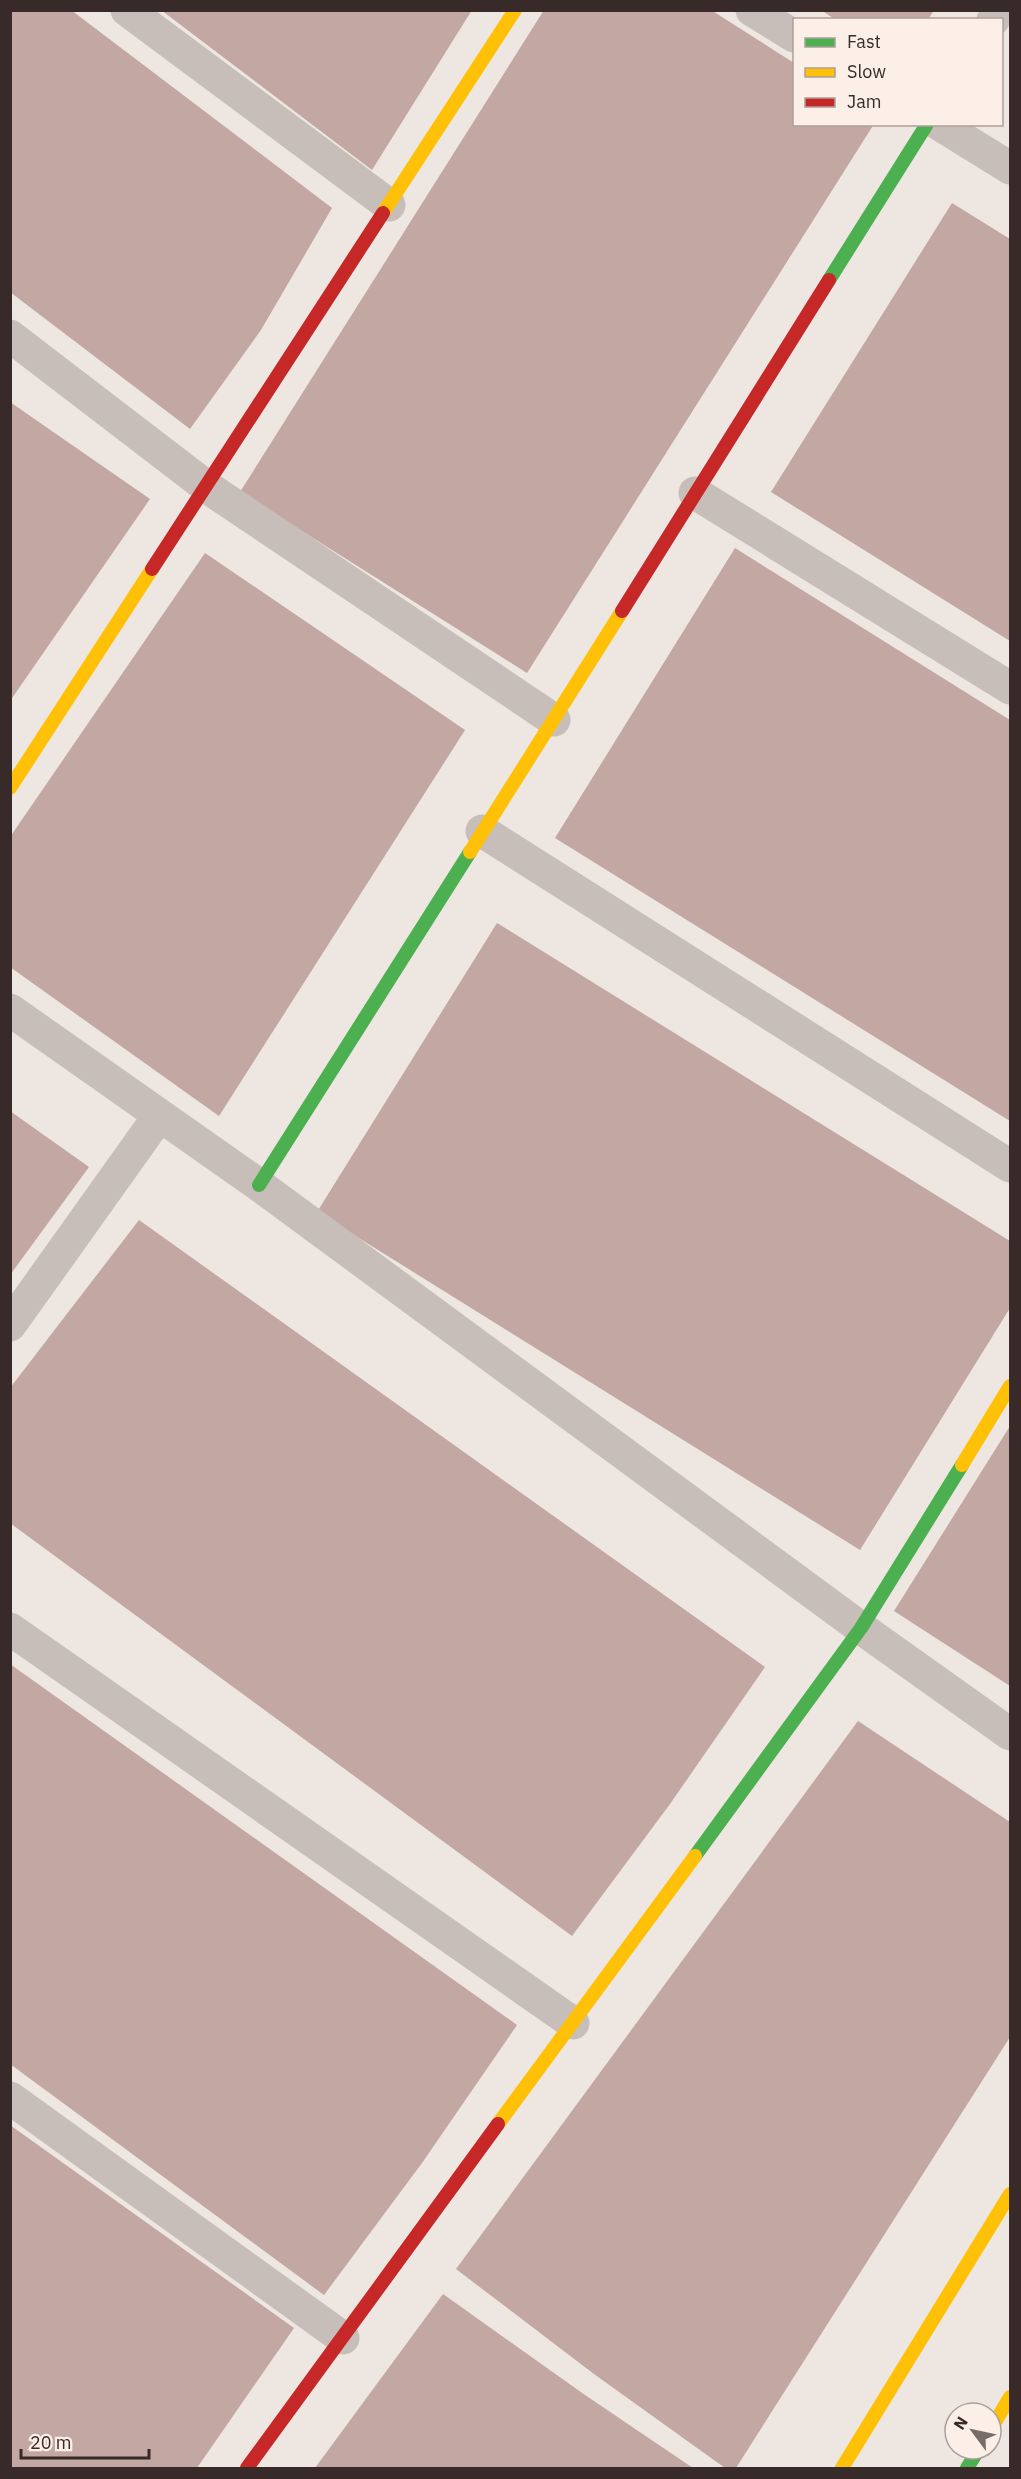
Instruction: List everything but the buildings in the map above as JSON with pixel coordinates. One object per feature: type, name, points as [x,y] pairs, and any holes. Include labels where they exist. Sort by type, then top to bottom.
[{"type":"street","points":[[127,10],[389,205]]},
{"type":"street","points":[[10,788],[515,10]]},
{"type":"street","points":[[752,10],[793,35]]},
{"type":"street","points":[[259,1185],[554,720],[926,126]]},
{"type":"street","points":[[942,126],[1011,168]]},
{"type":"street","points":[[10,336],[207,487],[554,720]]},
{"type":"street","points":[[695,493],[1011,687]]},
{"type":"street","points":[[482,831],[1011,1166]]},
{"type":"street","points":[[10,1010],[259,1185],[861,1628],[1011,1734]]},
{"type":"street","points":[[10,1325],[159,1116]]},
{"type":"street","points":[[248,2469],[861,1628],[1011,1386]]},
{"type":"street","points":[[10,1629],[573,2023]]},
{"type":"street","points":[[10,2098],[343,2338]]},
{"type":"street","points":[[842,2469],[1011,2194]]},
{"type":"street","points":[[1003,2410],[1011,2397]]},
{"type":"traffic: fast","points":[[829,280],[926,126]]},
{"type":"traffic: fast","points":[[259,1185],[470,852]]},
{"type":"traffic: fast","points":[[695,1856],[861,1628],[962,1465]]},
{"type":"traffic: fast","points":[[967,2468],[971,2461]]},
{"type":"traffic: slow","points":[[383,213],[515,10]]},
{"type":"traffic: slow","points":[[10,788],[152,569]]},
{"type":"traffic: slow","points":[[470,852],[622,611]]},
{"type":"traffic: slow","points":[[962,1465],[1010,1386]]},
{"type":"traffic: slow","points":[[498,2124],[695,1856]]},
{"type":"traffic: slow","points":[[842,2468],[1010,2194]]},
{"type":"traffic: slow","points":[[1003,2409],[1010,2397]]},
{"type":"traffic: jam","points":[[152,569],[383,213]]},
{"type":"traffic: jam","points":[[622,611],[829,280]]},
{"type":"traffic: jam","points":[[247,2468],[498,2124]]}]
